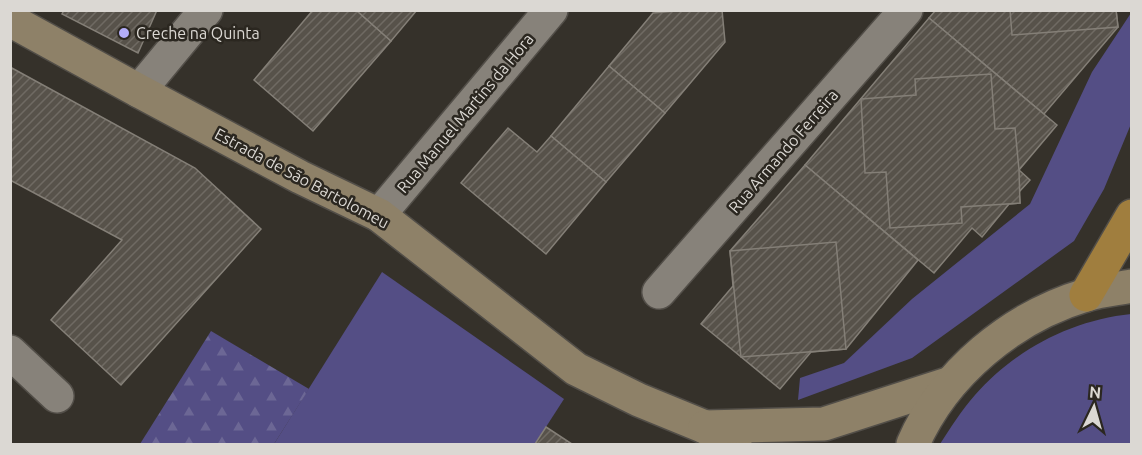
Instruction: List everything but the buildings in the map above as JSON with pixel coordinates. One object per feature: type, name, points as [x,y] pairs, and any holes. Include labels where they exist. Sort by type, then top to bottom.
[{"type":"highway","points":[[1086,295],[1131,216]]},
{"type":"street","points":[[139,91],[206,10]]},
{"type":"street","name":"Rua Manuel Martins da Hora","points":[[379,215],[551,10]]},
{"type":"street","name":"Rua Armando Ferreira","points":[[659,292],[906,10]]},
{"type":"street","name":"Estrada de São Bartolomeu","points":[[10,20],[290,171],[379,215],[576,369],[639,400],[705,427],[735,444]]},
{"type":"street","points":[[913,444],[921,427],[951,383],[990,345],[1036,315],[1086,295],[1131,286]]},
{"type":"street","points":[[10,352],[57,396]]},
{"type":"street","name":"Estrada de São Bartolomeu","points":[[705,427],[824,424],[951,383]]},
{"type":"green space","points":[[1131,13],[1131,124],[1104,189],[1074,241],[912,358],[798,400],[800,378],[844,363],[912,299],[1030,204],[1092,72]]},
{"type":"green space","points":[[382,272],[564,399],[535,444],[274,444]]},
{"type":"green space","points":[[1131,314],[1131,444],[940,444],[975,395],[990,379],[1026,351],[1066,330],[1109,317]]},
{"type":"green space","points":[[211,331],[309,389],[274,444],[140,444]]},
{"type":"place","name":"Creche na Quinta","points":[[124,33]]}]
